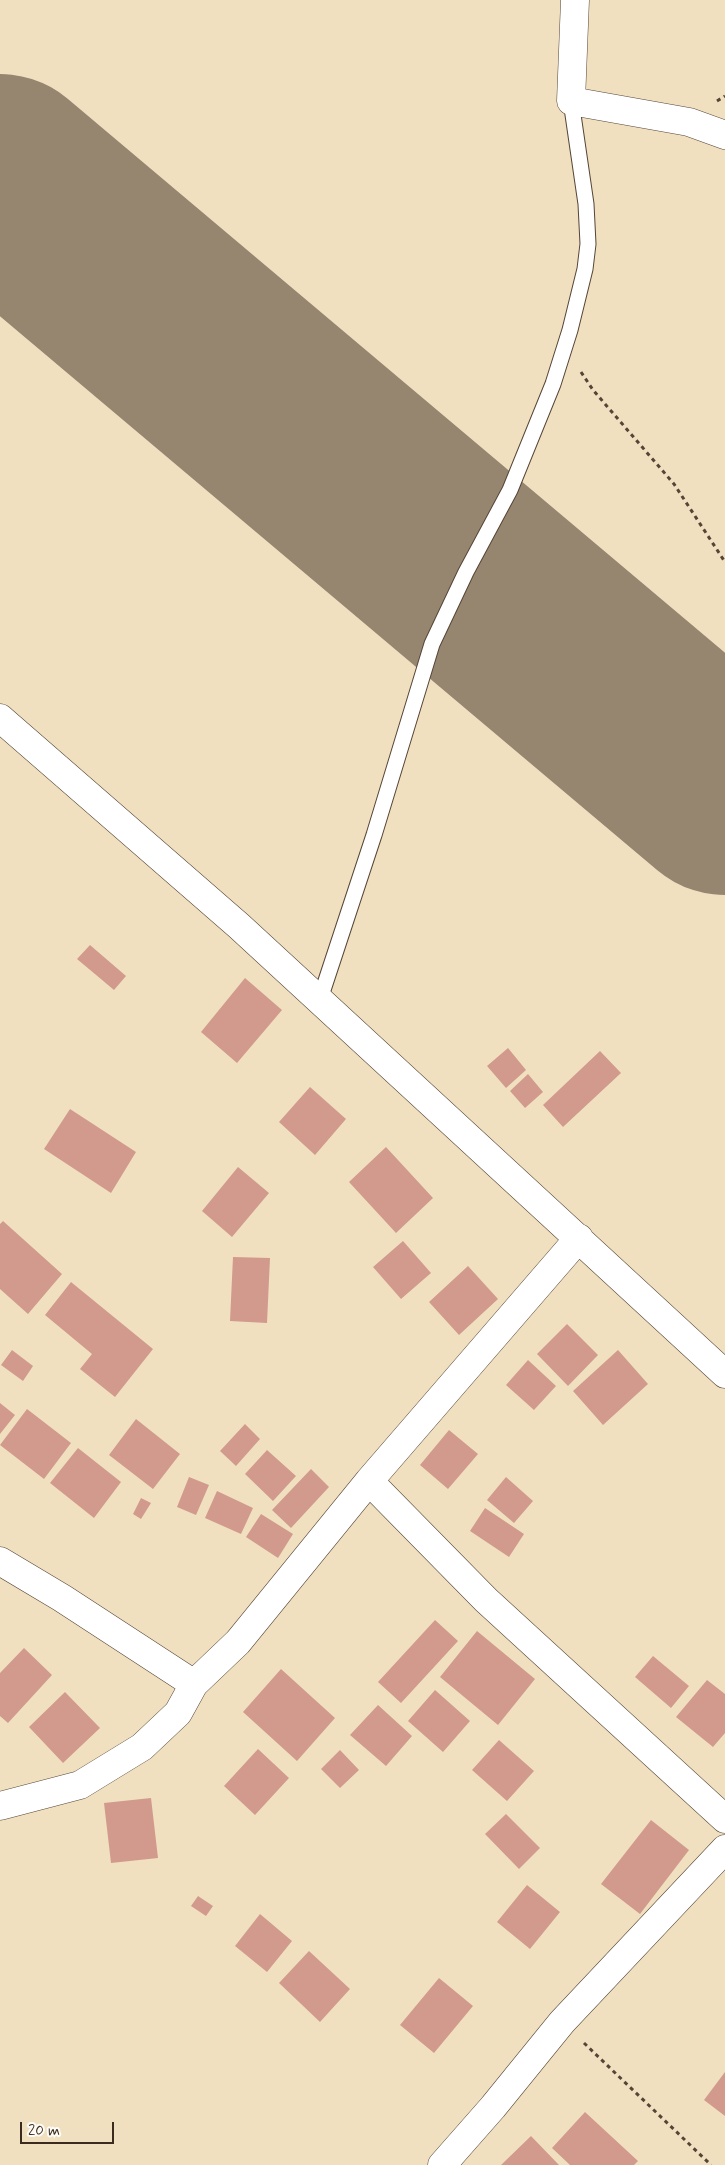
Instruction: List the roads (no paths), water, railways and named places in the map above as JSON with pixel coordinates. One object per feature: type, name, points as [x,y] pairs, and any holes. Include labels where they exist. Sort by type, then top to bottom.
[{"type":"street","points":[[575,0],[571,101],[690,122],[725,136]]},
{"type":"street","points":[[0,718],[320,999],[725,1374]]},
{"type":"street","points":[[0,1806],[80,1785],[142,1747],[178,1713],[194,1684],[238,1642],[369,1480],[580,1238]]},
{"type":"street","points":[[369,1480],[486,1600],[725,1819]]},
{"type":"street","points":[[0,1561],[194,1684]]},
{"type":"street","points":[[442,2165],[493,2107],[562,2022],[725,1848]]},
{"type":"lane","points":[[320,999],[374,835],[432,644],[466,572],[510,490],[553,384],[570,330],[585,269],[588,244],[586,204],[571,101]]}]
